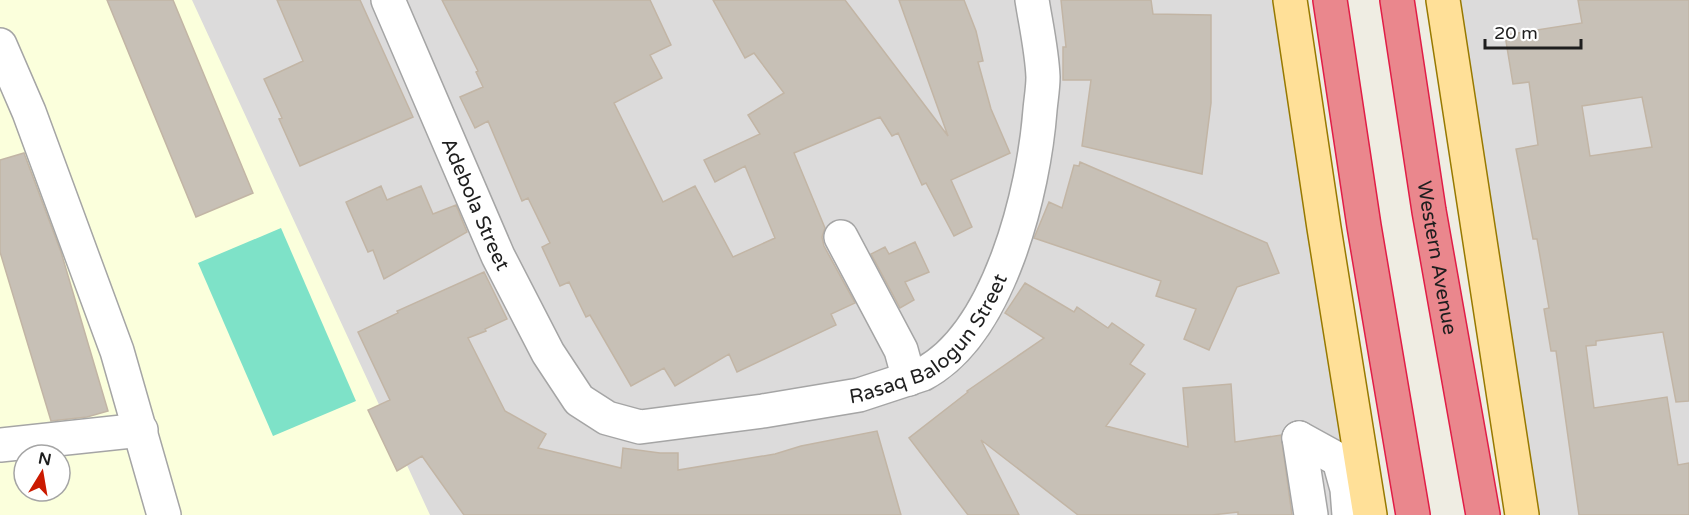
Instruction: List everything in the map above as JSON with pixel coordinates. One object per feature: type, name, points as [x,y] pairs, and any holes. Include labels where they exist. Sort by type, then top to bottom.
[{"type":"highway","points":[[1330,0],[1364,226],[1413,515]]},
{"type":"highway","name":"Western Avenue","points":[[1397,0],[1429,211],[1483,515]]},
{"type":"main road","points":[[1290,0],[1323,228],[1370,515]]},
{"type":"main road","points":[[1443,0],[1522,515]]},
{"type":"street","name":"Adebola Street","points":[[388,0],[498,256],[548,353],[579,400]]},
{"type":"street","name":"Rasaq Balogun Street","points":[[579,400],[607,418],[640,427],[763,411],[859,395],[933,369],[958,346],[986,306],[1006,261],[1021,217],[1037,146],[1043,78],[1032,0]]},
{"type":"street","points":[[0,45],[29,112],[117,351],[164,515]]},
{"type":"street","points":[[841,237],[901,350],[909,379]]},
{"type":"street","points":[[0,445],[141,430]]},
{"type":"street","points":[[1299,438],[1357,431]]},
{"type":"street","points":[[1299,438],[1311,515]]},
{"type":"street","points":[[1299,438],[1339,460],[1347,489],[1349,515]]},
{"type":"shaded area","points":[[0,0],[1278,0],[1355,515],[0,515]]},
{"type":"shaded area","points":[[0,0],[192,0],[430,515],[0,515]]},
{"type":"shaded area","points":[[1443,0],[1689,0],[1689,515],[1511,515]]},
{"type":"green space","points":[[281,228],[356,401],[273,436],[198,263]]},
{"type":"building","points":[[107,0],[173,0],[253,193],[196,217]]},
{"type":"building","points":[[277,0],[360,0],[413,117],[300,166],[264,79],[303,61]]},
{"type":"building","points":[[442,0],[650,0],[671,45],[650,55],[662,78],[614,103],[663,202],[695,186],[733,257],[775,238],[745,166],[715,182],[704,160],[760,134],[748,115],[784,93],[754,53],[745,58],[713,0],[845,0],[948,136],[899,0],[964,0],[976,31],[983,61],[978,62],[991,109],[1010,153],[951,180],[972,227],[954,236],[926,183],[922,185],[898,133],[892,136],[880,117],[794,153],[825,228],[822,237],[824,246],[855,303],[831,314],[836,325],[737,372],[729,354],[675,386],[664,368],[631,386],[590,315],[586,317],[569,282],[560,286],[542,247],[550,243],[528,198],[522,201],[488,121],[475,128],[460,97],[483,87],[476,72],[478,71]]},
{"type":"building","points":[[1061,0],[1151,0],[1153,14],[1211,15],[1211,103],[1202,174],[1082,146],[1091,80],[1063,80],[1063,47],[1066,47]]},
{"type":"building","points":[[1578,0],[1689,0],[1689,401],[1676,402],[1663,332],[1596,341],[1596,345],[1586,346],[1594,408],[1667,397],[1678,465],[1689,463],[1689,515],[1579,515],[1556,351],[1551,351],[1544,309],[1549,308],[1537,239],[1533,239],[1516,149],[1538,145],[1529,82],[1513,84],[1505,35],[1582,23]],"holes":[[[1642,97],[1652,147],[1590,156],[1582,106]]]},
{"type":"building","points":[[24,153],[61,252],[108,411],[87,417],[51,421],[0,252],[0,160]]},
{"type":"building","points":[[1080,162],[1267,243],[1279,273],[1237,287],[1209,350],[1184,339],[1196,309],[1156,296],[1161,281],[1034,238],[1049,202],[1062,208],[1074,165],[1079,166]]},
{"type":"building","points":[[381,186],[387,200],[421,186],[433,214],[456,205],[467,232],[384,279],[373,250],[368,252],[346,202]]},
{"type":"building","points":[[915,242],[929,272],[905,282],[914,300],[900,308],[871,254],[885,247],[889,254]]},
{"type":"building","points":[[484,272],[507,319],[468,338],[505,411],[546,434],[538,448],[621,468],[623,448],[678,453],[678,470],[775,454],[801,446],[877,431],[901,515],[464,515],[422,456],[397,471],[368,410],[390,400],[358,332],[398,313],[397,311]]},
{"type":"building","points":[[1025,283],[1074,312],[1077,307],[1108,328],[1112,323],[1144,345],[1130,364],[1145,374],[1106,426],[1188,447],[1183,388],[1231,384],[1235,442],[1281,435],[1292,515],[1238,515],[1238,512],[1212,515],[1078,515],[981,440],[1019,515],[968,515],[909,438],[967,391],[1044,338],[1005,313]]}]
